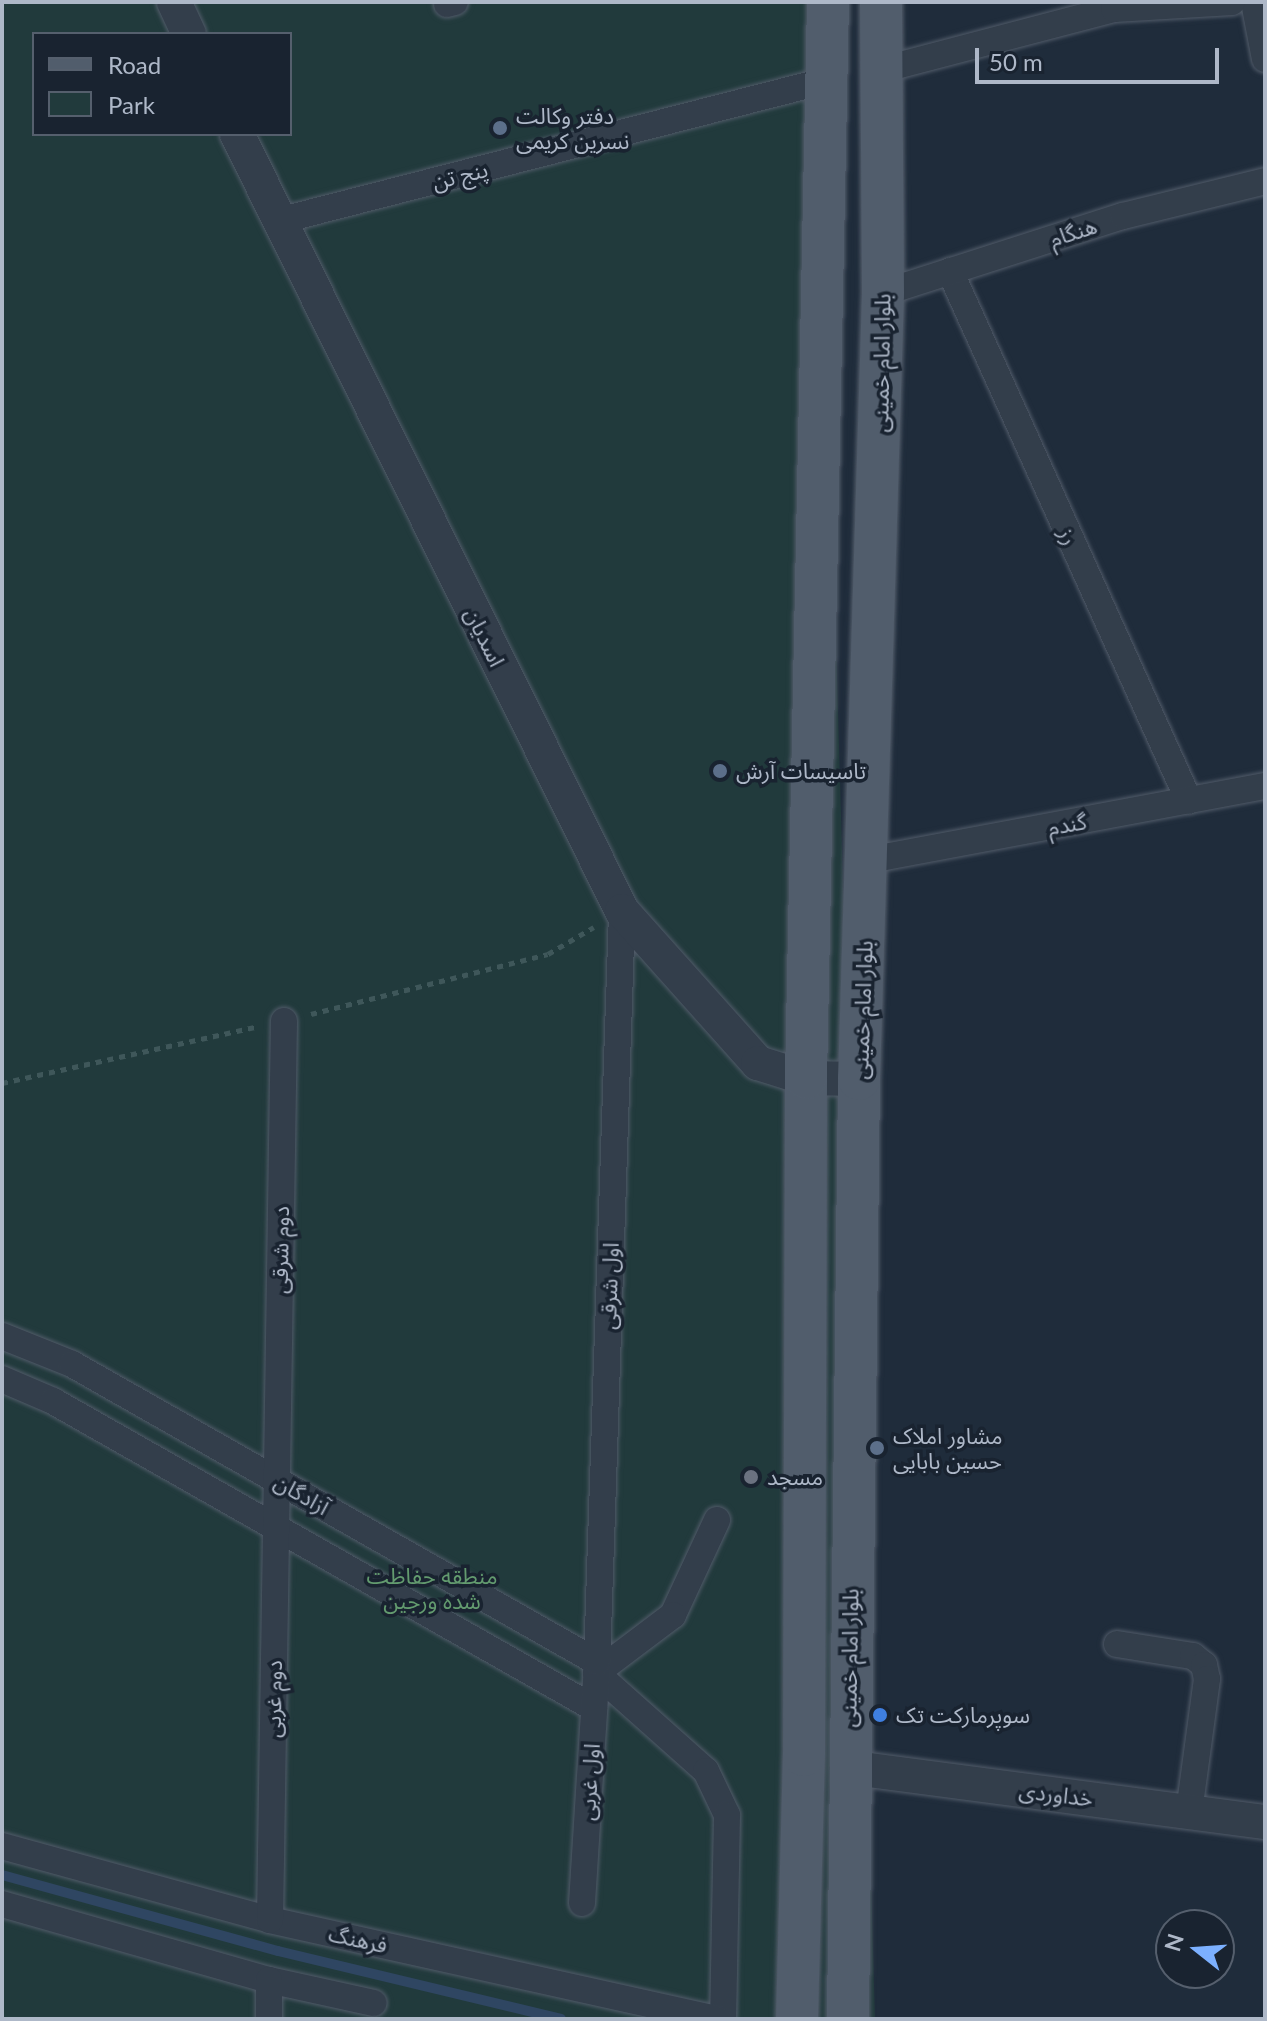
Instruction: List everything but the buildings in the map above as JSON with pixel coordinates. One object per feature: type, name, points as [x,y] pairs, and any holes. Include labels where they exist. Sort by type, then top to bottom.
[{"type":"main road","name":"بلوار امام خمینی","points":[[797,2019],[804,1739],[806,1078],[828,2]]},
{"type":"main road","name":"بلوار امام خمینی","points":[[848,2019],[847,1767],[859,1079],[869,860],[883,293],[881,2]]},
{"type":"street","points":[[174,2],[188,32]]},
{"type":"street","points":[[881,70],[1114,9],[1232,2]]},
{"type":"street","points":[[1254,2],[1265,59]]},
{"type":"street","name":"پنج تن","points":[[278,221],[828,80]]},
{"type":"street","name":"اسدیان","points":[[238,136],[622,911],[758,1063],[806,1078],[859,1079]]},
{"type":"street","name":"هنگام","points":[[883,293],[1123,216],[1265,181]]},
{"type":"street","name":"رز","points":[[950,271],[1189,801]]},
{"type":"street","name":"گندم","points":[[869,860],[1265,786]]},
{"type":"street","name":"اول شرقی","points":[[597,1667],[622,911]]},
{"type":"street","name":"دوم شرقی","points":[[276,1479],[284,1021]]},
{"type":"street","name":"آزادگان","points":[[2,1336],[72,1364],[597,1667],[706,1771],[727,1815],[720,2019]]},
{"type":"street","name":"آزادگان","points":[[2,1379],[53,1401],[594,1708]]},
{"type":"street","name":"دوم غربی","points":[[270,1920],[276,1479]]},
{"type":"street","points":[[597,1667],[673,1615],[717,1520]]},
{"type":"street","points":[[1117,1644],[1193,1656],[1204,1665],[1207,1679],[1189,1812]]},
{"type":"street","name":"اول غربی","points":[[582,1903],[597,1667]]},
{"type":"street","name":"خداوردی","points":[[847,1767],[1265,1822]]},
{"type":"street","name":"فرهنگ","points":[[2,1846],[270,1920],[720,2019]]},
{"type":"street","points":[[2,1904],[269,1980],[374,2003]]},
{"type":"street","points":[[269,1980],[269,2019]]},
{"type":"path","points":[[2,1083],[284,1021],[548,954],[622,911]]},
{"type":"green space","name":"منطقه حفاظت شده ورجین","points":[[2,2],[818,2],[875,2019],[2,2019]]},
{"type":"waterway","points":[[2,1875],[278,1951],[561,2019]]},
{"type":"place","name":"دفتر وکالت نسرین کریمی","points":[[500,128]]},
{"type":"place","name":"تاسیسات آرش","points":[[720,771]]},
{"type":"place","name":"مشاور املاک حسین بابایی","points":[[877,1448]]},
{"type":"place","name":"مسجد","points":[[751,1477]]},
{"type":"place","name":"سوپرمارکت تک","points":[[880,1715]]}]
